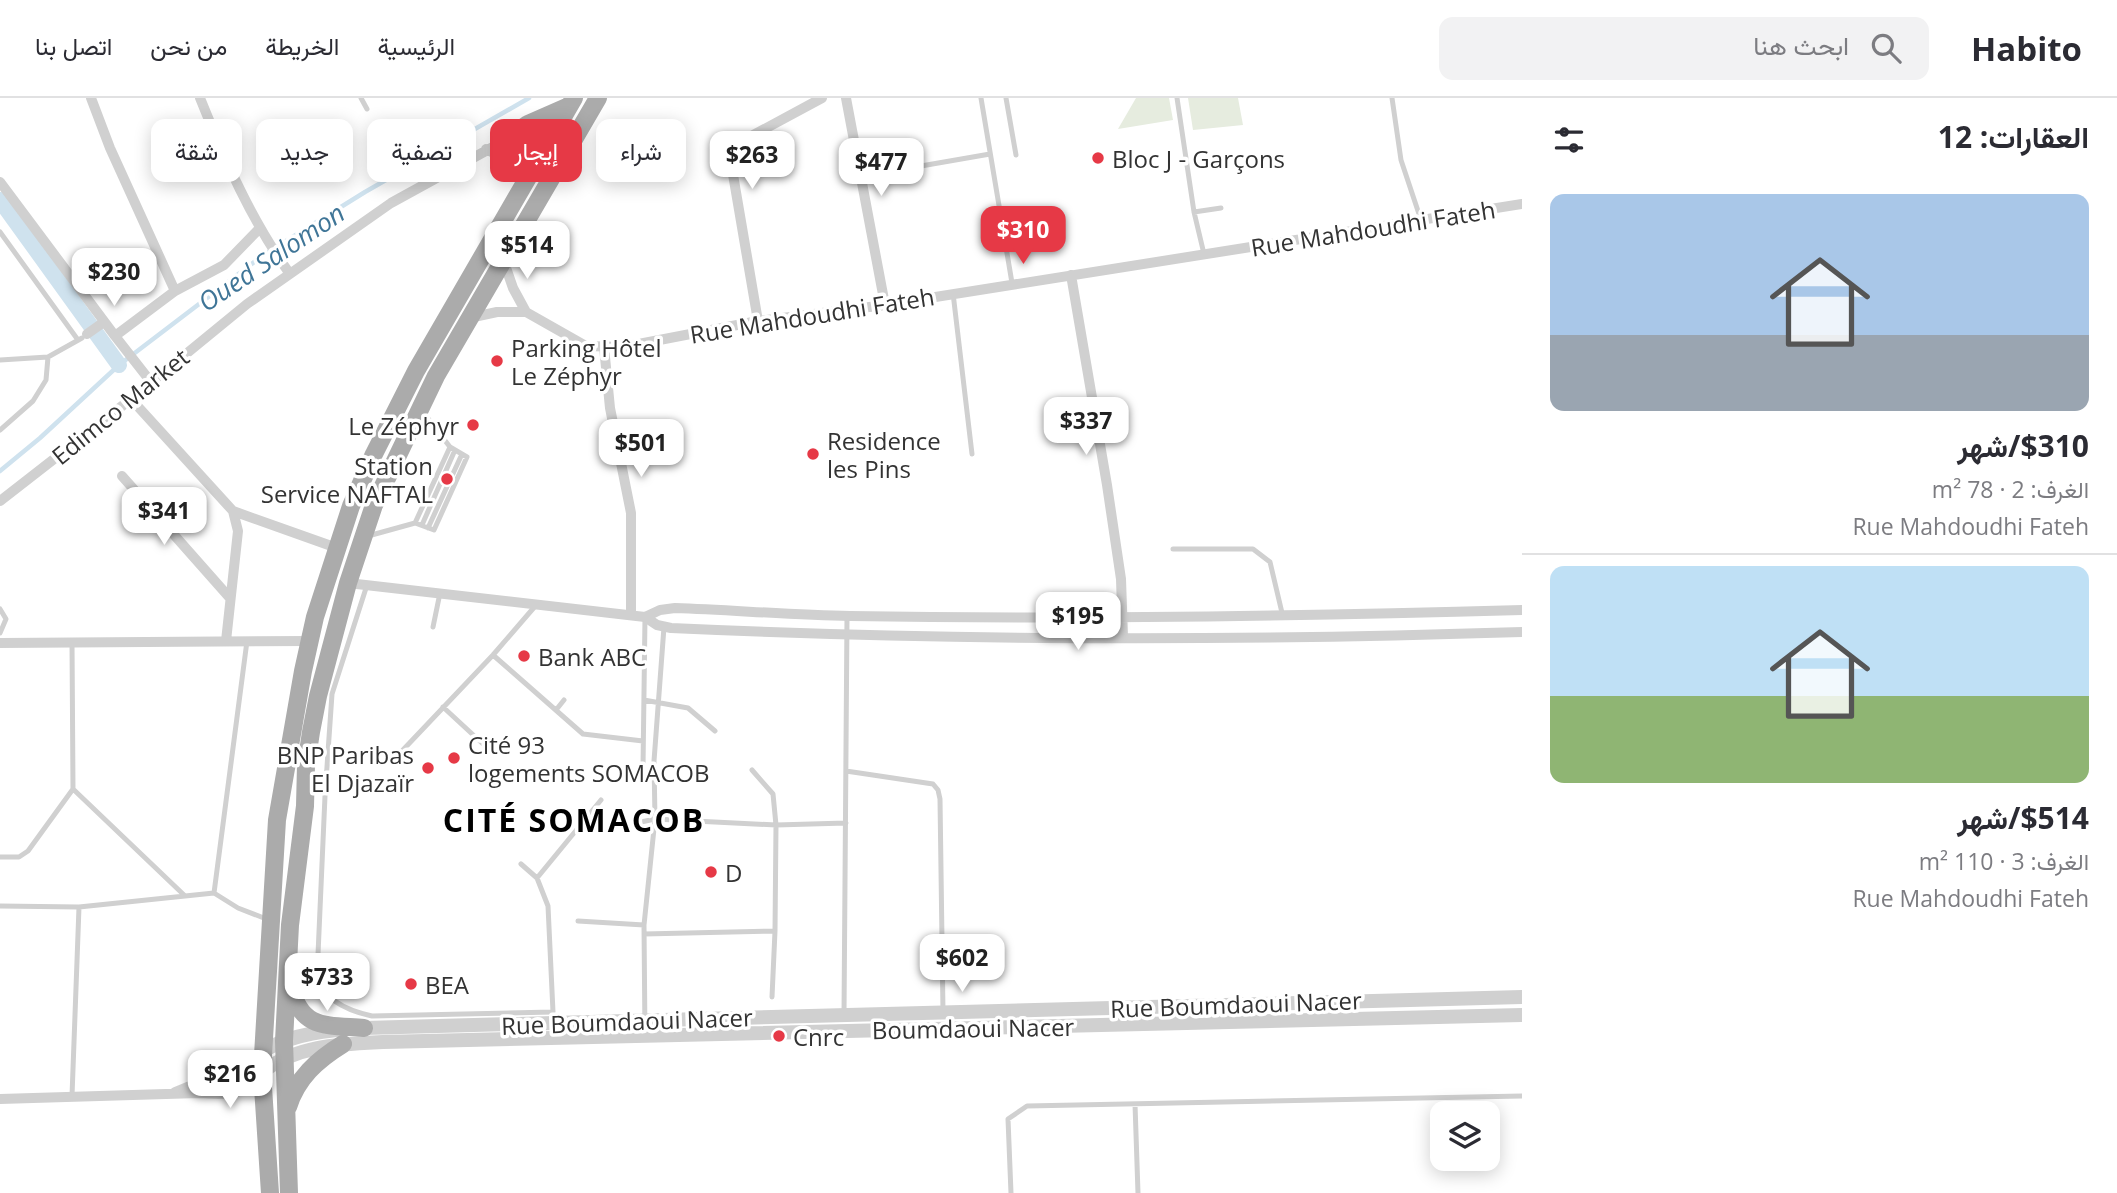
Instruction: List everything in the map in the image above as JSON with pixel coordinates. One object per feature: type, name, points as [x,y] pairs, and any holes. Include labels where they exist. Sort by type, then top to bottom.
[{"type":"main road","points":[[582,125],[598,98]]},
{"type":"main road","points":[[538,119],[572,102]]},
{"type":"main road","points":[[562,119],[572,102]]},
{"type":"main road","points":[[270,1193],[262,1072],[277,820],[309,641],[351,506],[370,464],[416,371],[526,182]]},
{"type":"main road","points":[[289,1193],[284,1050],[290,925],[311,732],[321,684],[362,538],[398,452],[469,318],[549,182]]},
{"type":"main road","points":[[288,965],[294,1000],[309,1020],[317,1024],[364,1028]]},
{"type":"main road","points":[[286,1114],[292,1095],[308,1070],[343,1044]]},
{"type":"street","points":[[92,98],[110,148],[175,291]]},
{"type":"street","points":[[200,98],[238,187],[261,232],[287,270]]},
{"type":"street","points":[[758,321],[730,157],[733,146],[822,98]]},
{"type":"street","points":[[846,98],[884,305]]},
{"type":"street","name":"Edimco Market","points":[[0,501],[151,383],[287,270],[391,203],[490,147]]},
{"type":"street","points":[[0,182],[103,323],[151,383]]},
{"type":"street","name":"Rue Mahdoudhi Fateh","points":[[526,312],[586,346],[623,347],[758,321],[884,305],[1522,204]]},
{"type":"street","points":[[115,336],[175,291],[223,265],[261,232]]},
{"type":"street","points":[[469,318],[497,312],[526,312],[513,288],[504,262]]},
{"type":"street","points":[[1071,275],[1121,579],[1123,636]]},
{"type":"street","points":[[83,337],[103,323]]},
{"type":"street","points":[[604,346],[610,408],[631,513],[631,615]]},
{"type":"street","points":[[131,399],[233,511],[239,531],[229,597],[226,641]]},
{"type":"street","points":[[122,476],[229,597]]},
{"type":"street","points":[[233,511],[337,548]]},
{"type":"street","points":[[348,583],[631,615],[645,617],[664,627],[847,636],[1271,637],[1522,632]]},
{"type":"street","points":[[645,617],[675,607],[847,616],[1123,617],[1283,617],[1522,610]]},
{"type":"street","points":[[0,643],[309,641]]},
{"type":"street","name":"Rue Boumdaoui Nacer","points":[[553,1024],[1522,997]]},
{"type":"street","name":"Boumdaoui Nacer","points":[[262,1072],[284,1050],[327,1031],[364,1028],[553,1024],[645,1036],[1522,1015]]},
{"type":"street","name":"Boumdaoui Nacer","points":[[263,1051],[303,1051],[343,1044],[553,1024]]},
{"type":"street","points":[[173,1094],[243,1064],[263,1051]]},
{"type":"street","points":[[0,1099],[226,1095],[239,1092],[256,1082],[262,1072]]},
{"type":"lane","points":[[361,98],[367,108]]},
{"type":"lane","points":[[981,98],[1012,283]]},
{"type":"lane","points":[[1006,98],[1016,155]]},
{"type":"lane","points":[[1177,98],[1204,254]]},
{"type":"lane","points":[[1392,98],[1401,160],[1421,220]]},
{"type":"lane","points":[[921,166],[990,154]]},
{"type":"lane","points":[[1195,212],[1221,208]]},
{"type":"lane","points":[[0,232],[83,337],[48,356],[0,360]]},
{"type":"lane","points":[[953,293],[972,454]]},
{"type":"lane","points":[[0,430],[33,401],[46,380],[48,356]]},
{"type":"lane","points":[[362,538],[421,525],[462,454],[452,448],[420,409]]},
{"type":"lane","points":[[421,525],[452,448]]},
{"type":"lane","points":[[1173,549],[1253,549],[1270,562],[1283,617]]},
{"type":"lane","points":[[367,585],[332,694],[323,824],[317,977],[319,986],[335,1002],[358,1013],[372,1016],[553,1024],[547,901],[537,878],[521,864]]},
{"type":"lane","points":[[433,627],[440,593]]},
{"type":"lane","points":[[401,752],[494,655],[537,604]]},
{"type":"lane","points":[[0,609],[6,619],[0,633]]},
{"type":"lane","points":[[844,1032],[847,616]]},
{"type":"lane","points":[[642,768],[645,617]]},
{"type":"lane","points":[[645,1036],[644,925],[655,819],[654,761],[664,627]]},
{"type":"lane","points":[[214,892],[247,641]]},
{"type":"lane","points":[[0,857],[19,857],[28,851],[73,789],[72,643]]},
{"type":"lane","points":[[494,655],[583,734],[643,741]]},
{"type":"lane","points":[[556,710],[564,700]]},
{"type":"lane","points":[[644,700],[688,708],[715,732]]},
{"type":"lane","points":[[443,707],[483,744]]},
{"type":"lane","points":[[752,770],[773,794],[776,825],[772,997]]},
{"type":"lane","points":[[846,771],[933,784],[938,790],[943,1012]]},
{"type":"lane","points":[[73,789],[184,895]]},
{"type":"lane","points":[[537,878],[601,800]]},
{"type":"lane","points":[[641,822],[655,819],[776,825],[846,823]]},
{"type":"lane","points":[[0,905],[79,907],[214,892],[238,908],[272,921]]},
{"type":"lane","points":[[547,901],[556,909]]},
{"type":"lane","points":[[72,1096],[79,907]]},
{"type":"lane","points":[[578,921],[644,925]]},
{"type":"lane","points":[[550,928],[557,929]]},
{"type":"lane","points":[[644,934],[775,931]]},
{"type":"lane","points":[[1011,1193],[1008,1119],[1027,1106],[1522,1096]]},
{"type":"lane","points":[[1135,1104],[1138,1193]]},
{"type":"shaded area","points":[[1136,98],[1169,98],[1173,120],[1118,129]]},
{"type":"shaded area","points":[[1188,98],[1238,98],[1243,125],[1193,130]]},
{"type":"waterway","name":"Oued Salomon","points":[[0,471],[119,365],[262,256],[365,192],[529,98]]},
{"type":"waterway","points":[[0,200],[119,365]]},
{"type":"place","name":"Bloc J - Garçons","points":[[1098,158]]},
{"type":"place","name":"Parking Hôtel Le Zéphyr","points":[[497,361]]},
{"type":"place","name":"Le Zéphyr","points":[[473,425]]},
{"type":"place","name":"Residence les Pins","points":[[813,454]]},
{"type":"place","name":"Station Service NAFTAL","points":[[447,479]]},
{"type":"place","name":"Bank ABC","points":[[524,656]]},
{"type":"place","name":"Cité 93 logements SOMACOB","points":[[454,758]]},
{"type":"place","name":"BNP Paribas El Djazaïr","points":[[428,768]]},
{"type":"place","name":"D","points":[[711,872]]},
{"type":"place","name":"BEA","points":[[411,984]]},
{"type":"place","name":"Cnrc","points":[[779,1036]]},
{"type":"district","name":"CITÉ SOMACOB","points":[[574,819]]}]
